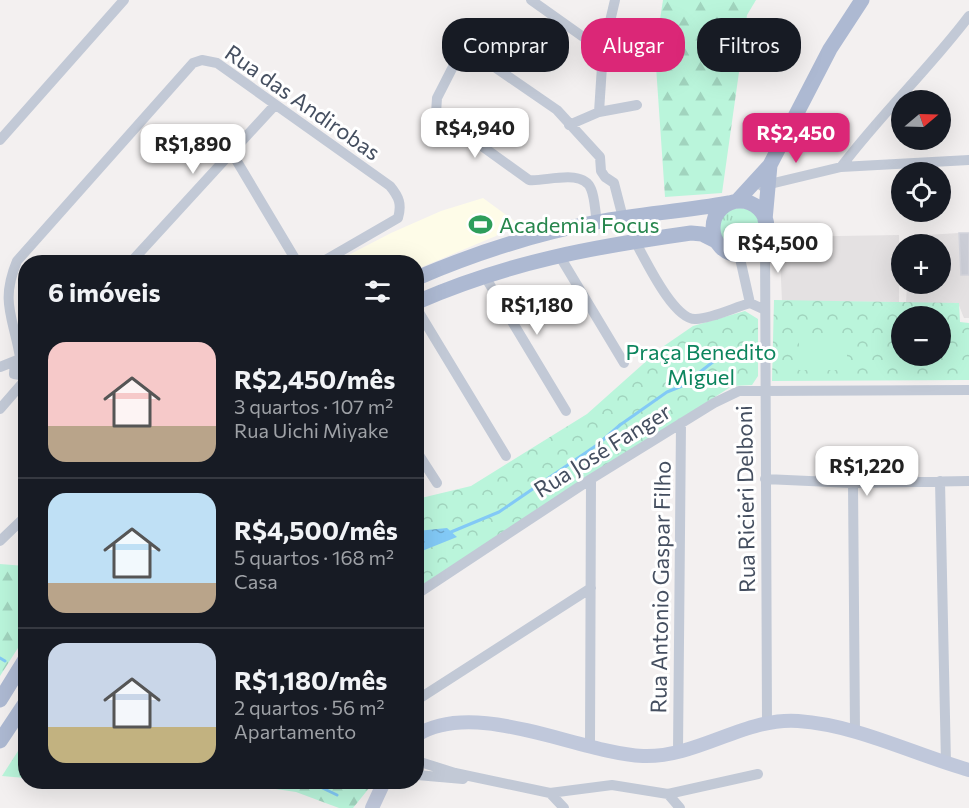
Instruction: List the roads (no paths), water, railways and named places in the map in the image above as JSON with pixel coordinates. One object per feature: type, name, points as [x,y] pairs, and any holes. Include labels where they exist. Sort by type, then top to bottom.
[{"type":"main road","points":[[424,299],[484,275],[558,255],[635,241],[691,233],[702,234],[716,241],[729,252],[739,254],[754,250],[765,237],[760,186],[830,49],[862,0]]},
{"type":"main road","points":[[716,241],[713,223],[716,215],[760,186]]},
{"type":"main road","points":[[424,275],[513,242],[597,222],[733,202],[754,205],[765,220]]},
{"type":"main road","points":[[0,700],[18,671]]},
{"type":"main road","points":[[0,741],[18,714]]},
{"type":"main road","points":[[424,730],[443,723],[474,722],[566,738],[590,746],[644,756],[678,751],[767,724],[798,721],[855,732],[969,770]]},
{"type":"main road","points":[[372,808],[380,789]]},
{"type":"main road","points":[[382,789],[383,808]]},
{"type":"street","points":[[0,140],[124,0]]},
{"type":"street","points":[[531,0],[581,35]]},
{"type":"street","points":[[611,18],[615,0]]},
{"type":"street","points":[[841,167],[864,136],[940,53],[969,15]]},
{"type":"street","points":[[597,222],[591,188],[583,180],[568,177],[529,180],[436,113],[437,98],[465,52],[557,110],[600,157],[601,171],[614,183],[623,218]]},
{"type":"street","name":"Rua das Andirobas","points":[[23,255],[193,63],[202,60],[217,63],[390,186],[398,196],[401,207],[398,218],[335,255]]},
{"type":"street","points":[[599,112],[602,72]]},
{"type":"street","points":[[137,255],[275,105]]},
{"type":"street","points":[[569,125],[599,112],[637,105]]},
{"type":"street","points":[[232,153],[293,255]]},
{"type":"street","points":[[760,186],[841,167],[969,160]]},
{"type":"street","name":"Rua Ricieri Delboni","points":[[765,237],[763,309],[767,724]]},
{"type":"street","points":[[635,241],[670,302],[684,316],[696,320],[750,303],[763,309]]},
{"type":"street","points":[[739,254],[750,303]]},
{"type":"street","points":[[558,255],[624,363]]},
{"type":"street","name":"Rua das Andirobas","points":[[16,332],[5,304],[8,280],[18,264]]},
{"type":"street","points":[[484,275],[566,411]]},
{"type":"street","points":[[424,321],[506,456]]},
{"type":"street","points":[[16,332],[18,345]]},
{"type":"street","points":[[0,367],[18,359]]},
{"type":"street","points":[[0,372],[18,375]]},
{"type":"street","points":[[0,409],[15,392],[18,384]]},
{"type":"street","name":"Rua José Fanger","points":[[424,589],[591,479],[681,423],[739,391],[969,390]]},
{"type":"street","name":"Rua Antonio Gaspar Filho","points":[[678,751],[681,423]]},
{"type":"street","points":[[424,462],[438,483]]},
{"type":"street","points":[[590,746],[591,479]]},
{"type":"street","points":[[765,479],[853,483],[969,481]]},
{"type":"street","points":[[940,481],[946,764]]},
{"type":"street","points":[[853,483],[855,732]]},
{"type":"street","points":[[0,541],[18,524]]},
{"type":"street","points":[[424,695],[591,588]]},
{"type":"street","points":[[424,763],[454,773],[550,793],[612,785],[668,794],[758,774]]},
{"type":"street","points":[[424,776],[454,780],[484,778]]},
{"type":"street","points":[[550,793],[564,808]]},
{"type":"street","points":[[668,794],[680,808]]},
{"type":"water","points":[[447,528],[457,537],[424,550],[424,530]]},
{"type":"waterway","points":[[451,532],[499,512],[597,445],[620,425],[667,392],[682,386],[727,351]]},
{"type":"waterway","points":[[0,658],[5,661]]},
{"type":"waterway","points":[[325,789],[337,795]]},
{"type":"place","name":"Academia Focus","points":[[481,224]]},
{"type":"park label","name":"Praça Benedito Miguel","points":[[701,364]]}]
